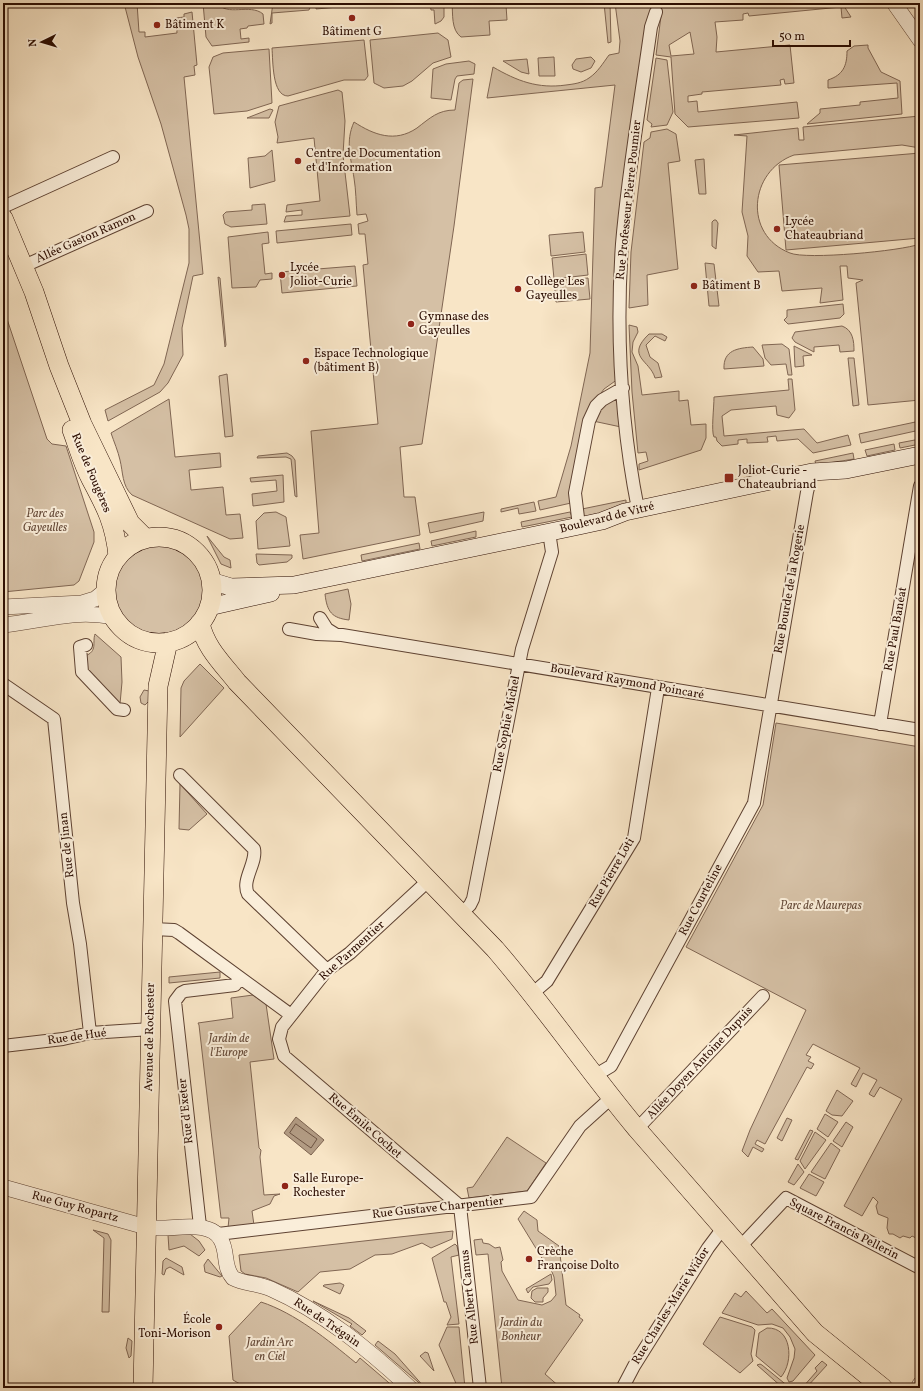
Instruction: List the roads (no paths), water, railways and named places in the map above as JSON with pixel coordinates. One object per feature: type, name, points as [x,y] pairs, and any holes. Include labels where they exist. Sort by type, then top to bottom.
[{"type":"main road","points":[[3,218],[24,266],[58,366]]},
{"type":"main road","name":"Rue de Fougères","points":[[58,366],[82,424],[130,523],[145,538]]},
{"type":"main road","name":"Rue de Fougères","points":[[58,366],[70,425],[90,478],[105,503],[113,527],[118,556]]},
{"type":"main road","name":"Boulevard de Vitré","points":[[211,581],[231,587],[294,585],[602,521],[625,512],[812,472],[846,470],[920,456]]},
{"type":"main road","points":[[237,682],[198,649],[174,640],[148,642],[125,630],[114,617],[110,609],[106,590],[109,572],[118,556],[135,542],[145,538],[165,537],[184,543],[199,555],[205,563],[211,581],[203,636],[211,650],[237,682],[495,949],[533,993],[594,1076],[637,1130],[815,1333],[883,1388]]},
{"type":"main road","name":"Boulevard de Vitré","points":[[205,615],[286,590],[294,585]]},
{"type":"main road","points":[[174,640],[205,615]]},
{"type":"main road","name":"Avenue de Rochester","points":[[158,686],[174,640]]},
{"type":"main road","name":"Avenue de Rochester","points":[[143,1388],[158,686],[154,654],[148,642]]},
{"type":"street","points":[[894,3],[920,40]]},
{"type":"street","name":"Rue Professeur Pierre Poumier","points":[[638,509],[631,467],[623,388],[619,315],[622,243],[651,27],[656,12]]},
{"type":"street","points":[[3,206],[113,157]]},
{"type":"street","name":"Allée Gaston Ramon","points":[[24,266],[147,210]]},
{"type":"street","points":[[579,526],[575,493],[590,421],[596,406],[602,400],[623,388]]},
{"type":"street","name":"Rue Bourde de la Rogerie","points":[[770,706],[807,492],[812,472]]},
{"type":"street","name":"Rue Paul Banéat","points":[[880,724],[920,486]]},
{"type":"street","name":"Rue Sophie Michel","points":[[461,914],[470,905],[473,898],[522,648],[552,552],[549,532]]},
{"type":"street","points":[[3,607],[82,603],[95,599],[106,590]]},
{"type":"street","points":[[3,625],[71,615],[95,614],[114,617]]},
{"type":"street","points":[[320,618],[327,629],[335,634]]},
{"type":"street","name":"Boulevard Raymond Poincaré","points":[[289,629],[317,634],[335,634],[920,730]]},
{"type":"street","points":[[86,645],[80,647],[82,672],[117,709],[124,710]]},
{"type":"street","name":"Rue de Jinan","points":[[3,684],[54,719],[73,903],[80,944],[90,1033]]},
{"type":"street","name":"Rue Pierre Loti","points":[[533,993],[547,981],[634,838],[658,688]]},
{"type":"street","name":"Rue Courteline","points":[[594,1076],[611,1066],[754,803],[770,706]]},
{"type":"street","points":[[180,775],[254,849],[254,856],[246,885],[248,894],[327,970]]},
{"type":"street","name":"Rue Parmentier","points":[[279,1039],[282,1027],[327,970],[350,952],[429,880]]},
{"type":"street","points":[[153,929],[174,930],[179,933],[291,1016]]},
{"type":"street","name":"Rue d'Exeter","points":[[200,1226],[174,1006],[177,997],[185,991],[235,985],[240,978]]},
{"type":"street","name":"Allée Doyen Antoine Dupuis","points":[[637,1130],[763,996]]},
{"type":"street","name":"Rue de Hué","points":[[3,1046],[63,1039],[90,1033],[151,1029]]},
{"type":"street","name":"Rue Émile Cochet","points":[[279,1039],[284,1056],[460,1206]]},
{"type":"street","name":"Rue Gustave Charpentier","points":[[218,1234],[531,1197],[580,1126],[611,1098]]},
{"type":"street","name":"Rue Guy Ropartz","points":[[3,1188],[146,1228],[164,1229],[200,1226]]},
{"type":"street","name":"Square Francis Pellerin","points":[[740,1248],[786,1198],[920,1268]]},
{"type":"street","name":"Rue Albert Camus","points":[[460,1206],[480,1388]]},
{"type":"street","points":[[200,1226],[210,1228],[218,1234]]},
{"type":"street","name":"Rue Charles-Marie Widor","points":[[623,1386],[708,1248],[723,1228]]},
{"type":"street","name":"Rue de Trégain","points":[[218,1234],[224,1247],[227,1269],[232,1278],[269,1288],[327,1320],[362,1347],[410,1388]]},
{"type":"street","points":[[918,1388],[920,1384]]},
{"type":"water","points":[[296,1117],[324,1140],[311,1155],[284,1133]]},
{"type":"place","name":"Bâtiment G","points":[[352,18]]},
{"type":"place","name":"Bâtiment K","points":[[157,25]]},
{"type":"place","name":"Centre de Documentation et d'Information","points":[[298,161]]},
{"type":"place","name":"Lycée Chateaubriand","points":[[777,229]]},
{"type":"place","name":"Lycée Joliot-Curie","points":[[282,275]]},
{"type":"place","name":"Bâtiment B","points":[[694,286]]},
{"type":"place","name":"Collège Les Gayeulles","points":[[518,289]]},
{"type":"place","name":"Gymnase des Gayeulles","points":[[411,324]]},
{"type":"place","name":"Espace Technologique (bâtiment B)","points":[[306,361]]},
{"type":"place","name":"Joliot-Curie - Chateaubriand","points":[[729,478]]},
{"type":"place","name":"Salle Europe- Rochester","points":[[285,1186]]},
{"type":"place","name":"Crèche Françoise Dolto","points":[[529,1259]]},
{"type":"place","name":"École Toni-Morison","points":[[219,1327]]},
{"type":"park label","name":"Parc des Gayeulles","points":[[45,521]]},
{"type":"park label","name":"Parc de Maurepas","points":[[821,906]]},
{"type":"park label","name":"Jardin de l'Europe","points":[[229,1046]]},
{"type":"park label","name":"Jardin du Bonheur","points":[[521,1330]]},
{"type":"park label","name":"Jardin Arc en Ciel","points":[[270,1350]]}]
